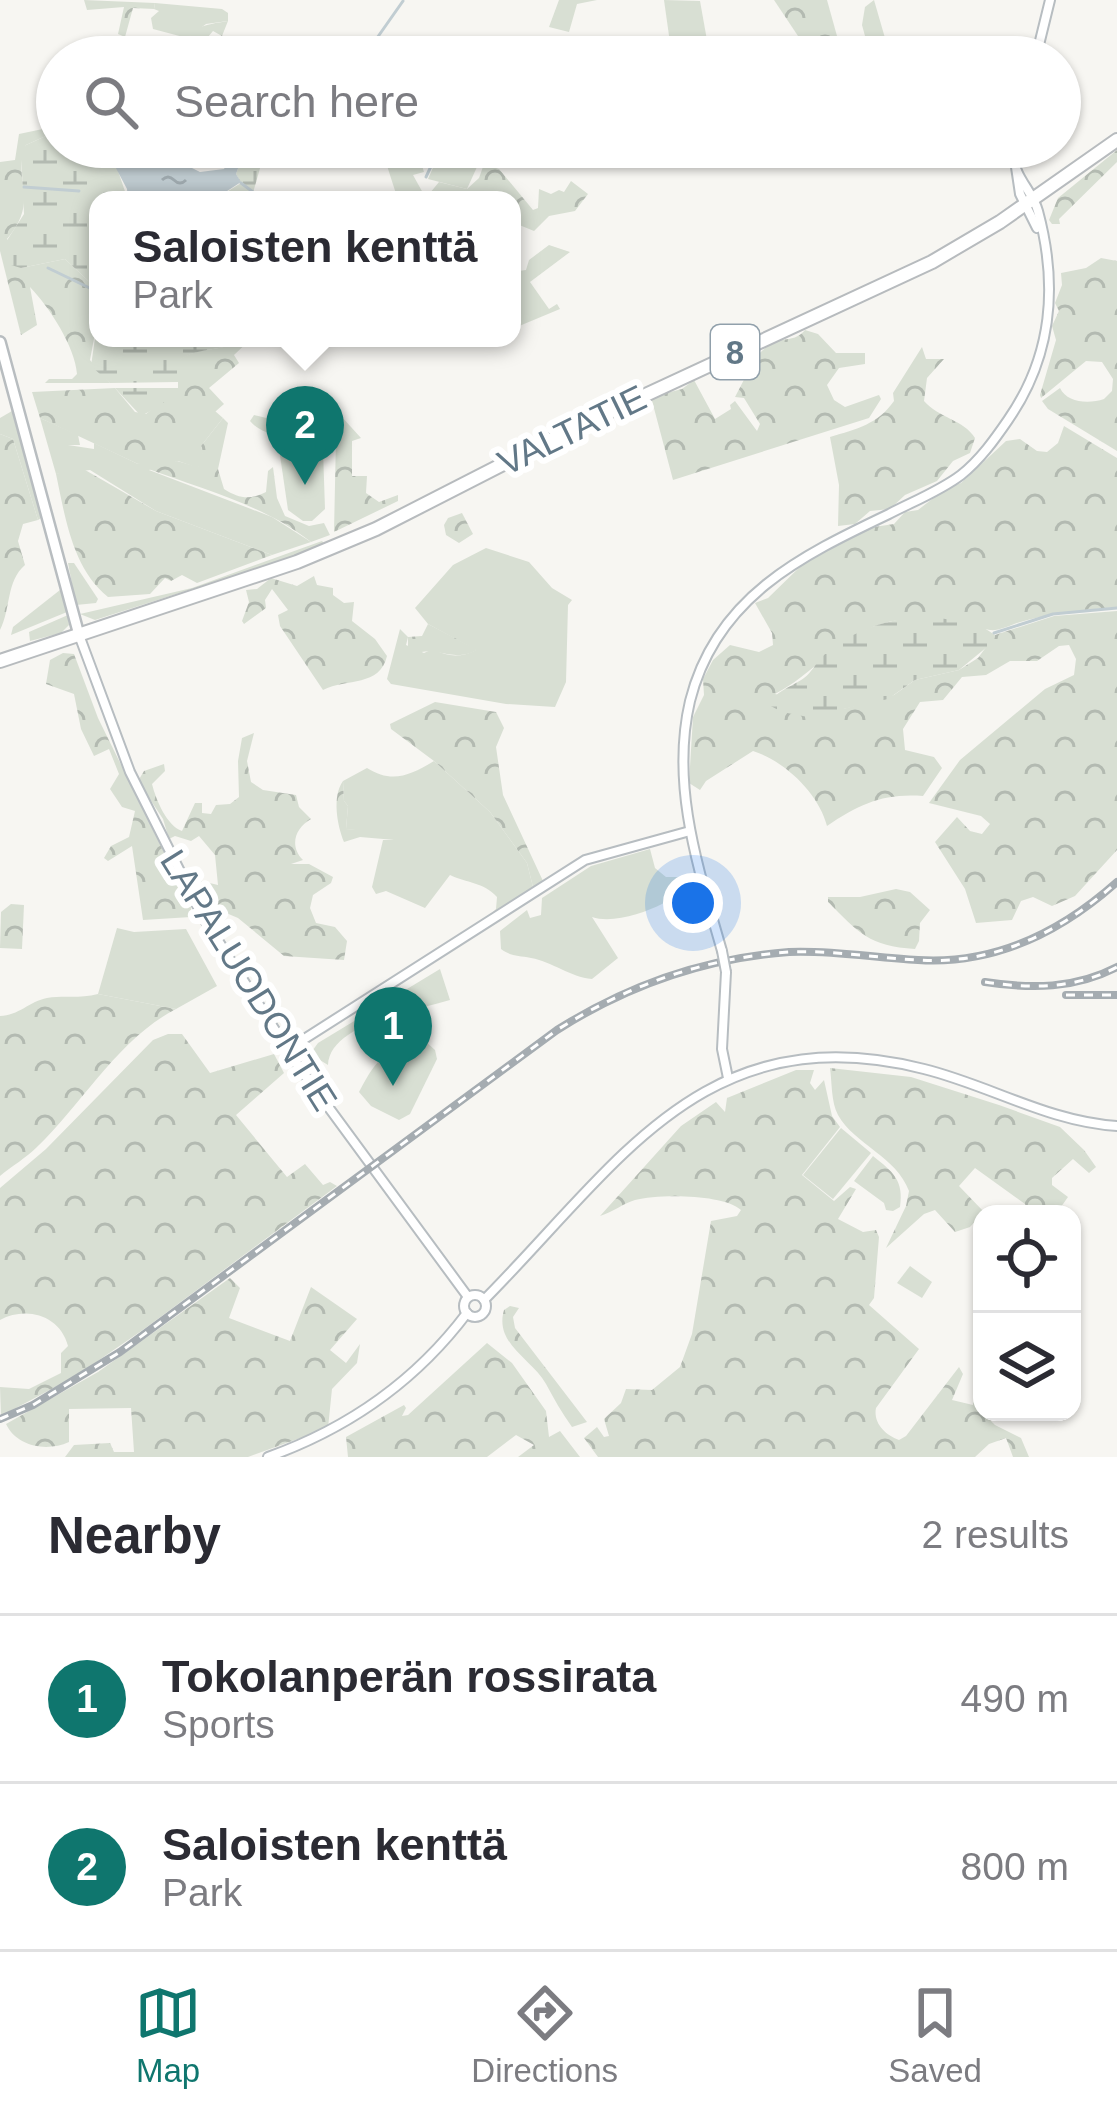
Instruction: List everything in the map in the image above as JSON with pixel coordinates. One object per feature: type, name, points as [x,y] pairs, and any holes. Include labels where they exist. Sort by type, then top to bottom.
[{"type":"highway","name":"VALTATIE","points":[[1081,166],[1117,140]]},
{"type":"highway","name":"VALTATIE","points":[[0,661],[341,545],[568,431],[916,270],[1078,168]]},
{"type":"main road","points":[[1041,36],[1050,0]]},
{"type":"main road","points":[[728,1078],[722,1049],[726,972],[684,790],[683,738],[698,677],[710,650],[743,605],[782,570],[961,475],[991,445],[1024,398],[1047,333],[1051,278],[1043,240],[1016,168]]},
{"type":"main road","points":[[0,341],[80,635]]},
{"type":"main road","name":"LAPALUODONTIE","points":[[80,635],[115,736],[206,921],[287,1050],[468,1297]]},
{"type":"main road","points":[[287,1050],[585,860],[690,831]]},
{"type":"main road","points":[[467,1313],[481,1315],[484,1300],[639,1138],[728,1078],[800,1058],[865,1058],[946,1075],[1074,1120],[1117,1126]]},
{"type":"main road","points":[[467,1313],[464,1303],[468,1297],[478,1295],[484,1300]]},
{"type":"main road","points":[[268,1457],[376,1403],[437,1353],[467,1313]]},
{"type":"green space","points":[[84,0],[155,3],[154,9],[133,8],[125,36],[118,34],[124,7],[87,10]]},
{"type":"green space","points":[[559,0],[597,0],[577,4],[569,32],[549,27]]},
{"type":"green space","points":[[664,0],[700,1],[706,36],[669,36]]},
{"type":"green space","points":[[774,0],[827,0],[837,36],[798,36]]},
{"type":"green space","points":[[874,0],[884,36],[865,36],[865,7]]},
{"type":"green space","points":[[155,3],[222,9],[228,21],[206,24],[190,36],[179,36],[153,29],[151,18],[159,11]]},
{"type":"green space","points":[[228,21],[222,36],[213,31],[209,36],[190,36],[205,26]]},
{"type":"green space","points":[[36,130],[36,140],[26,145],[22,158],[22,212],[7,239],[21,268],[65,259],[89,282],[90,360],[110,383],[45,383],[77,374],[67,340],[30,287],[37,325],[21,335],[0,251],[0,162],[15,160],[19,134]]},
{"type":"green space","points":[[36,140],[36,168],[118,168],[125,191],[89,191],[89,282],[65,259],[21,268],[11,265],[2,248],[24,214],[21,152]]},
{"type":"green space","points":[[1117,150],[1117,162],[1059,219],[1060,224],[1052,224],[1049,220],[1058,198]]},
{"type":"green space","points":[[238,168],[260,168],[254,191],[228,191],[241,183]]},
{"type":"green space","points":[[388,168],[397,168],[415,191],[395,191]]},
{"type":"green space","points":[[391,168],[423,168],[424,172],[413,175],[422,191],[399,191]]},
{"type":"green space","points":[[433,168],[476,168],[467,189],[428,179]]},
{"type":"green space","points":[[483,168],[499,169],[517,191],[432,191],[439,182],[467,189]]},
{"type":"green space","points":[[571,181],[588,194],[575,211],[549,216],[534,231],[521,226],[521,196],[533,210],[538,208],[539,189],[564,192]]},
{"type":"green space","points":[[549,245],[570,252],[530,282],[549,309],[557,304],[560,309],[521,325],[521,271]]},
{"type":"green space","points":[[1101,258],[1117,261],[1117,451],[1042,401],[1060,388],[1079,401],[1104,399],[1112,391],[1113,379],[1102,362],[1086,361],[1040,395],[1056,340],[1052,326],[1059,311],[1055,303],[1061,273],[1086,268]]},
{"type":"green space","points":[[805,330],[818,334],[836,353],[865,353],[865,364],[839,368],[827,385],[834,400],[845,407],[879,395],[869,418],[673,480],[651,397],[682,389],[694,380],[715,419],[735,401],[757,431],[760,424],[744,398],[735,397],[749,370],[748,357]]},
{"type":"green space","points":[[94,347],[224,347],[178,362],[178,382],[110,383],[91,366]]},
{"type":"green space","points":[[242,347],[234,355],[239,363],[209,388],[224,404],[165,455],[138,464],[40,418],[32,392],[115,388],[135,412],[146,414],[178,388],[178,361],[194,353]]},
{"type":"green space","points":[[922,347],[926,359],[944,359],[927,378],[924,401],[970,432],[975,438],[970,453],[953,461],[937,481],[905,495],[890,509],[870,511],[855,524],[838,526],[839,485],[830,437],[866,425],[888,409]]},
{"type":"green space","points":[[115,388],[179,388],[141,416]]},
{"type":"green space","points":[[12,411],[38,520],[13,439],[0,434],[0,418]]},
{"type":"green space","points":[[215,411],[223,418],[201,446],[204,459],[198,468],[178,461],[149,470],[272,517],[311,542],[272,555],[156,511],[90,470],[56,474],[40,418],[78,435],[80,445],[68,445],[94,449],[94,443],[138,464]]},
{"type":"green space","points":[[254,415],[312,429],[328,429],[341,416],[361,438],[352,441],[352,476],[367,476],[366,493],[379,502],[398,495],[398,501],[334,532],[336,438],[267,433],[250,421]]},
{"type":"green space","points":[[223,418],[228,423],[218,469],[224,489],[245,497],[266,492],[268,471],[273,467],[285,516],[309,526],[324,523],[330,535],[311,542],[252,507],[146,468],[177,461],[198,467],[203,459],[201,446]]},
{"type":"green space","points":[[1064,426],[1117,458],[1117,607],[1054,614],[993,630],[932,620],[888,622],[846,642],[775,694],[843,709],[894,695],[915,680],[959,670],[978,658],[995,635],[1054,616],[1117,611],[1117,850],[1075,896],[1052,906],[1033,897],[1021,901],[1012,920],[976,923],[965,889],[935,842],[957,817],[970,831],[982,834],[990,824],[981,816],[929,803],[960,760],[1045,689],[1074,675],[1076,659],[1069,645],[1037,661],[1010,661],[986,675],[962,677],[943,700],[920,702],[903,729],[905,750],[934,757],[942,768],[923,796],[872,802],[827,826],[817,802],[799,780],[753,751],[706,781],[700,790],[689,783],[693,717],[713,660],[730,645],[759,652],[773,645],[772,633],[755,603],[768,598],[807,560],[874,527],[894,524],[905,512],[918,510],[961,483],[1006,441],[1020,439],[1047,452],[1058,443]]},
{"type":"green space","points":[[0,434],[13,439],[38,520],[23,524],[18,541],[25,565],[15,579],[0,630]]},
{"type":"green space","points":[[277,435],[306,438],[323,450],[325,509],[312,521],[303,521],[288,510]]},
{"type":"green space","points":[[80,467],[156,511],[272,555],[197,583],[182,575],[171,581],[165,578],[150,594],[108,597],[78,556],[63,507],[56,474]]},
{"type":"green space","points":[[462,513],[473,534],[459,543],[446,535],[444,525],[448,518]]},
{"type":"green space","points":[[322,541],[326,546],[95,620],[80,614],[192,588]]},
{"type":"green space","points":[[486,548],[529,562],[552,588],[572,600],[568,605],[566,682],[555,707],[506,704],[391,684],[387,679],[400,629],[408,637],[406,645],[424,653],[433,649],[459,655],[476,650],[428,624],[415,608],[453,565]]},
{"type":"green space","points":[[68,563],[74,563],[98,599],[96,603],[76,605]]},
{"type":"green space","points":[[314,576],[317,585],[333,588],[333,595],[344,603],[354,602],[352,621],[387,656],[377,673],[323,690],[280,626],[278,615],[288,610],[272,589],[266,608],[242,621],[249,602],[246,590],[257,589],[271,578],[297,586]]},
{"type":"green space","points":[[60,590],[67,612],[11,635],[13,627]]},
{"type":"green space","points":[[68,615],[69,625],[61,633],[30,641],[29,632]]},
{"type":"green space","points":[[926,616],[978,624],[995,635],[993,642],[959,670],[915,680],[888,699],[808,717],[769,705],[844,640],[885,623]]},
{"type":"green space","points":[[428,624],[477,650],[462,655],[408,654],[408,637],[422,636]]},
{"type":"green space","points":[[63,653],[74,654],[98,718],[191,907],[191,917],[143,920],[132,846],[108,861],[104,858],[111,846],[129,837],[135,811],[122,807],[110,789],[119,774],[109,749],[94,756],[81,729],[74,694],[46,684],[50,660]]},
{"type":"green space","points":[[435,702],[496,712],[504,728],[496,747],[503,795],[543,881],[534,891],[527,863],[490,812],[391,729],[390,724]]},
{"type":"green space","points":[[254,733],[247,761],[251,782],[263,790],[296,795],[299,807],[311,819],[296,838],[303,860],[291,864],[309,864],[333,877],[313,895],[310,908],[316,923],[335,927],[347,941],[344,960],[284,956],[238,918],[208,911],[206,900],[192,885],[197,880],[218,885],[215,855],[199,836],[191,841],[169,839],[163,819],[138,781],[144,771],[164,764],[165,771],[152,784],[167,818],[182,831],[195,803],[202,803],[202,813],[211,814],[216,805],[230,804],[239,797],[242,738]]},
{"type":"green space","points":[[434,761],[490,812],[527,863],[534,891],[486,919],[496,909],[497,897],[450,875],[425,908],[386,891],[376,894],[372,887],[383,840],[394,840],[382,833],[346,829],[343,781],[367,768],[385,776],[401,776]]},
{"type":"green space","points":[[343,781],[346,829],[396,832],[395,840],[360,837],[344,842],[337,811]]},
{"type":"green space","points":[[650,849],[655,868],[666,877],[680,877],[688,887],[637,914],[592,917],[618,958],[592,979],[501,949],[500,931],[527,910],[530,918],[541,915],[542,898],[591,866]]},
{"type":"green space","points":[[896,889],[910,892],[930,910],[920,923],[915,949],[866,936],[828,902],[828,897],[860,897]]},
{"type":"green space","points":[[11,904],[24,905],[22,949],[0,948],[1,912]]},
{"type":"green space","points":[[117,928],[134,932],[186,929],[217,986],[176,1009],[98,994]]},
{"type":"green space","points":[[440,969],[450,1000],[358,1029],[332,1051],[328,1065],[310,1054],[318,1043]]},
{"type":"green space","points":[[98,994],[176,1009],[136,1037],[54,1130],[0,1176],[0,1016],[47,998]]},
{"type":"green space","points":[[182,1034],[210,1073],[274,1054],[284,1073],[236,1115],[287,1177],[305,1164],[323,1185],[337,1186],[76,1376],[1,1416],[0,1387],[29,1389],[61,1373],[61,1353],[68,1346],[58,1327],[41,1316],[20,1314],[0,1320],[0,1188],[46,1149],[153,1040]]},
{"type":"green space","points":[[425,1041],[437,1059],[410,1114],[399,1120],[371,1106],[359,1092],[372,1070],[392,1052]]},
{"type":"green space","points":[[830,1068],[911,1077],[1060,1127],[1096,1167],[1089,1173],[1073,1159],[1052,1178],[1052,1185],[1068,1197],[1062,1205],[1025,1205],[975,1168],[959,1186],[977,1205],[973,1205],[970,1227],[955,1232],[935,1210],[886,1248],[909,1191],[895,1169],[845,1125],[833,1098]]},
{"type":"green space","points":[[796,1070],[814,1070],[810,1083],[815,1090],[824,1080],[832,1116],[840,1127],[802,1175],[834,1201],[850,1187],[856,1189],[838,1219],[863,1232],[876,1230],[879,1237],[874,1298],[869,1305],[919,1349],[876,1408],[885,1432],[899,1440],[906,1436],[959,1367],[963,1374],[952,1400],[973,1405],[973,1421],[991,1421],[1021,1438],[1029,1457],[1013,1457],[1006,1438],[989,1444],[975,1457],[598,1457],[584,1438],[597,1427],[604,1437],[609,1436],[604,1419],[621,1403],[626,1389],[652,1390],[680,1367],[692,1334],[711,1221],[737,1216],[741,1210],[706,1198],[659,1197],[635,1200],[600,1216],[681,1126],[716,1102],[725,1112],[727,1098]]},
{"type":"green space","points":[[841,1128],[871,1153],[833,1199],[803,1175]]},
{"type":"green space","points":[[873,1156],[898,1183],[900,1207],[893,1211],[854,1181]]},
{"type":"green space","points":[[910,1266],[932,1282],[922,1298],[897,1283]]},
{"type":"green space","points":[[230,1278],[240,1288],[229,1318],[290,1341],[311,1287],[357,1319],[330,1350],[346,1363],[360,1344],[357,1363],[332,1389],[328,1428],[248,1457],[65,1457],[74,1445],[110,1443],[114,1452],[134,1452],[131,1408],[69,1409],[69,1442],[60,1445],[33,1445],[11,1432],[6,1424],[98,1372]]},
{"type":"green space","points":[[510,1306],[519,1308],[513,1317],[515,1328],[587,1422],[572,1427],[540,1375],[509,1342],[502,1322]]},
{"type":"green space","points":[[487,1343],[512,1363],[546,1411],[549,1437],[560,1431],[580,1457],[518,1457],[534,1445],[516,1435],[487,1457],[348,1457],[346,1437],[404,1405],[402,1416],[408,1415]]},
{"type":"water","points":[[116,168],[192,168],[200,172],[238,168],[241,182],[227,191],[127,189]]},
{"type":"waterway","points":[[378,36],[403,1]]},
{"type":"waterway","points":[[426,177],[430,168]]},
{"type":"waterway","points":[[241,183],[252,191]]},
{"type":"waterway","points":[[24,187],[79,191]]},
{"type":"waterway","points":[[48,268],[89,288]]},
{"type":"waterway","points":[[994,633],[1053,614],[1117,608]]},
{"type":"railway","points":[[0,1419],[33,1405],[120,1352],[557,1030],[611,1000],[697,967],[758,955],[805,952],[946,960],[1000,951],[1050,930],[1117,882]]},
{"type":"railway","points":[[985,982],[1052,985],[1085,980],[1117,967]]},
{"type":"railway","points":[[1066,995],[1117,995]]},
{"type":"place","name":"Saloisten kenttä","points":[[305,485]]},
{"type":"place","name":"Tokolanperän rossirata","points":[[393,1086]]}]
